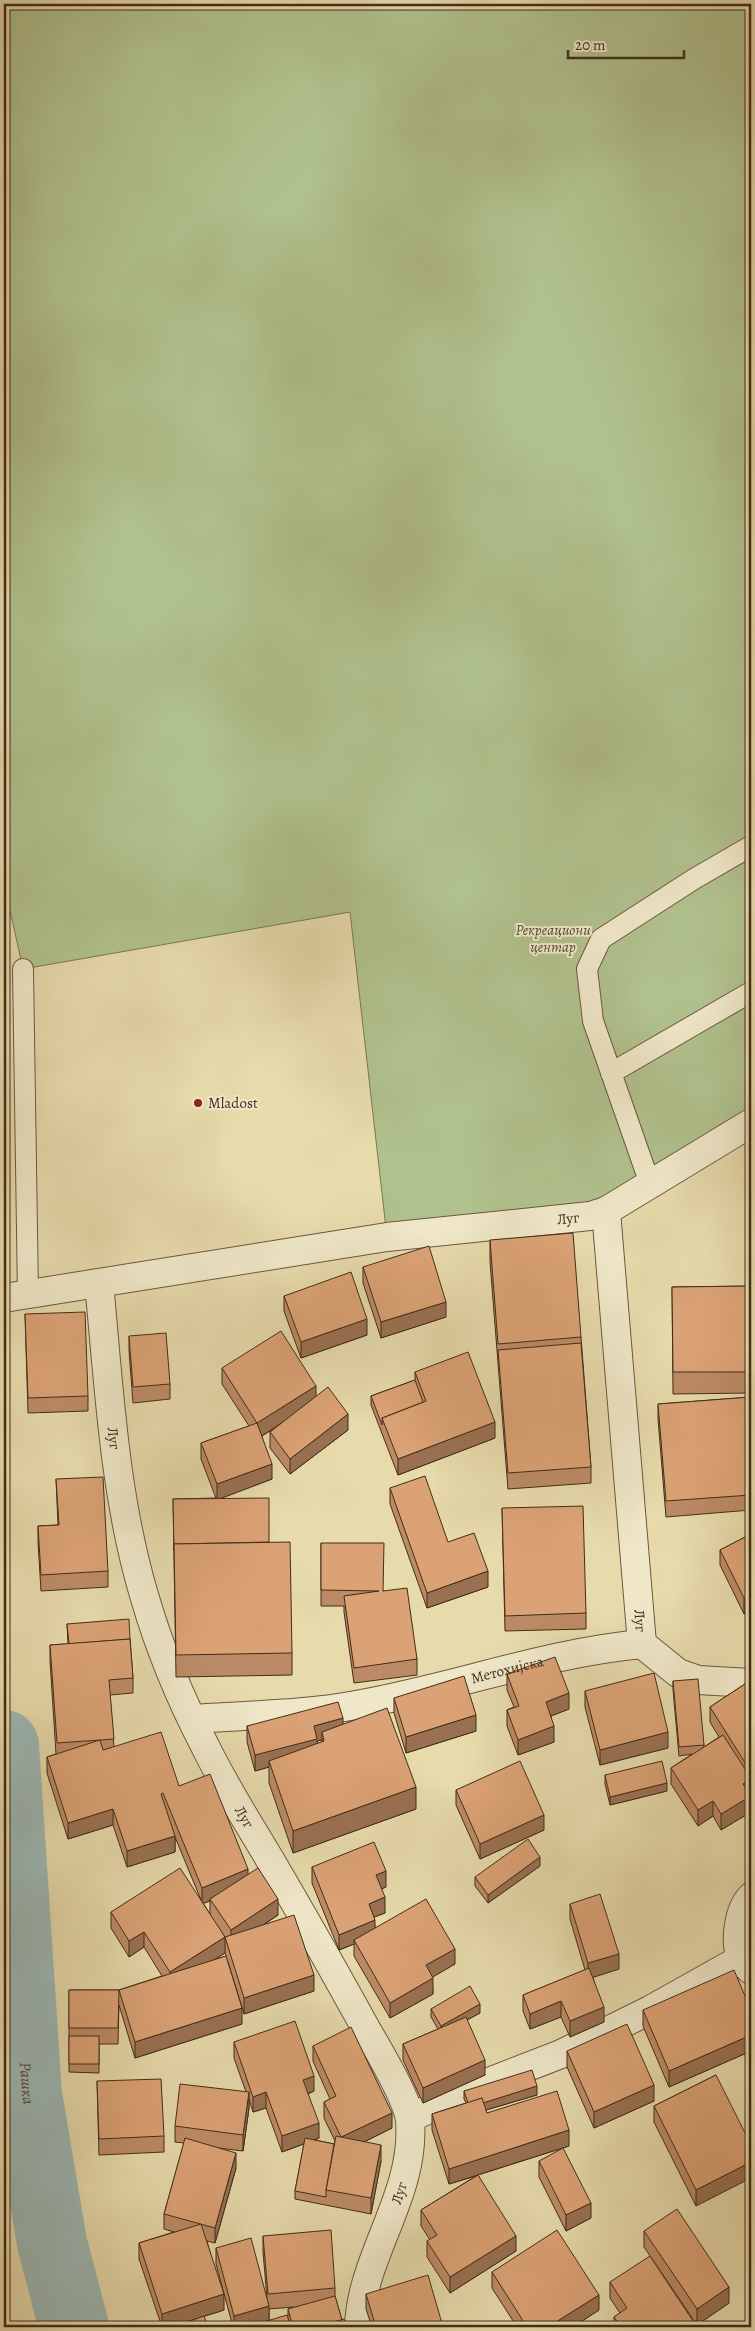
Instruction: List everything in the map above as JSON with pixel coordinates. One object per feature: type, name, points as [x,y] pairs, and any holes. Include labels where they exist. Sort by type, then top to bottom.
[{"type":"street","points":[[606,1211],[751,1124]]},
{"type":"street","name":"Луг","points":[[16,1296],[387,1237],[590,1216],[606,1211],[642,1644]]},
{"type":"street","name":"Луг","points":[[99,1283],[114,1438],[132,1547],[155,1633],[166,1663],[221,1777],[320,1946],[378,2051],[410,2118],[410,2154],[391,2219],[364,2290],[360,2306],[359,2327]]},
{"type":"street","points":[[642,1644],[678,1673],[698,1680],[751,1683]]},
{"type":"street","name":"Метохијска","points":[[193,1719],[331,1709],[357,1705],[422,1691],[553,1657],[642,1644]]},
{"type":"street","points":[[410,2118],[476,2087],[561,2054],[746,1964],[738,1933],[741,1914],[751,1897]]},
{"type":"lane","points":[[650,1184],[593,1021],[587,969],[601,939],[694,879],[751,846]]},
{"type":"lane","points":[[16,1296],[23,968]]},
{"type":"lane","points":[[611,1073],[751,992]]},
{"type":"green space","name":"Рекреациони центар","points":[[4,4],[751,4],[751,1123],[606,1211],[387,1237],[350,912],[23,969],[4,883]]},
{"type":"building","points":[[573,1233],[581,1337],[498,1344],[490,1240]]},
{"type":"building","points":[[429,1246],[446,1302],[381,1322],[363,1267]]},
{"type":"building","points":[[351,1272],[367,1319],[301,1342],[284,1296]]},
{"type":"building","points":[[751,1286],[751,1372],[673,1372],[672,1287]]},
{"type":"building","points":[[85,1312],[88,1396],[28,1398],[25,1314]]},
{"type":"building","points":[[281,1331],[316,1386],[257,1423],[222,1368]]},
{"type":"building","points":[[166,1333],[170,1384],[133,1387],[129,1336]]},
{"type":"building","points":[[581,1343],[591,1467],[508,1473],[498,1350]]},
{"type":"building","points":[[468,1352],[495,1422],[398,1459],[382,1418],[426,1401],[415,1372]]},
{"type":"building","points":[[415,1380],[423,1402],[382,1418],[382,1425],[371,1396]]},
{"type":"building","points":[[328,1387],[348,1414],[290,1459],[270,1432]]},
{"type":"building","points":[[751,1397],[751,1495],[666,1501],[658,1404]]},
{"type":"building","points":[[257,1423],[272,1464],[217,1484],[201,1443]]},
{"type":"building","points":[[425,1476],[448,1542],[474,1533],[488,1571],[427,1593],[390,1488]]},
{"type":"building","points":[[103,1477],[108,1571],[41,1575],[38,1526],[59,1525],[56,1479]]},
{"type":"building","points":[[269,1498],[269,1542],[174,1544],[174,1550],[173,1499]]},
{"type":"building","points":[[583,1506],[586,1613],[505,1616],[502,1508]]},
{"type":"building","points":[[751,1534],[751,1594],[744,1598],[720,1550]]},
{"type":"building","points":[[290,1542],[292,1653],[176,1655],[174,1544]]},
{"type":"building","points":[[321,1543],[384,1543],[383,1591],[407,1588],[417,1659],[354,1668],[344,1596],[379,1591],[321,1590]]},
{"type":"building","points":[[129,1619],[130,1639],[69,1644],[67,1624]]},
{"type":"building","points":[[130,1639],[133,1678],[109,1680],[114,1739],[57,1743],[50,1645]]},
{"type":"building","points":[[555,1657],[569,1693],[546,1702],[554,1726],[518,1740],[507,1710],[519,1706],[507,1674]]},
{"type":"building","points":[[654,1673],[668,1732],[600,1750],[585,1691]]},
{"type":"building","points":[[464,1676],[476,1715],[406,1737],[394,1698]]},
{"type":"building","points":[[698,1679],[704,1745],[679,1747],[673,1681]]},
{"type":"building","points":[[751,1680],[751,1772],[710,1707]]},
{"type":"building","points":[[338,1702],[343,1718],[314,1726],[317,1739],[255,1755],[247,1726]]},
{"type":"building","points":[[387,1708],[416,1787],[293,1831],[269,1761],[324,1741],[322,1732]]},
{"type":"building","points":[[161,1732],[179,1786],[210,1774],[248,1869],[202,1888],[163,1793],[161,1794],[175,1836],[127,1851],[113,1809],[68,1823],[47,1757],[100,1740],[103,1750]]},
{"type":"building","points":[[723,1735],[751,1778],[743,1784],[751,1796],[721,1814],[713,1801],[698,1810],[671,1768]]},
{"type":"building","points":[[520,1761],[544,1815],[480,1844],[456,1790]]},
{"type":"building","points":[[662,1761],[667,1783],[610,1797],[605,1775]]},
{"type":"building","points":[[528,1839],[540,1857],[488,1895],[475,1877]]},
{"type":"building","points":[[374,1842],[386,1871],[376,1875],[385,1897],[369,1904],[375,1920],[339,1935],[312,1867]]},
{"type":"building","points":[[180,1868],[225,1937],[170,1972],[144,1932],[129,1941],[111,1912]]},
{"type":"building","points":[[258,1868],[278,1899],[231,1930],[210,1899]]},
{"type":"building","points":[[600,1894],[619,1954],[588,1963],[570,1904]]},
{"type":"building","points":[[426,1899],[455,1949],[426,1965],[433,1978],[390,2003],[354,1940]]},
{"type":"building","points":[[294,1915],[314,1975],[244,1998],[225,1937]]},
{"type":"building","points":[[226,1956],[242,2008],[135,2042],[119,1990]]},
{"type":"building","points":[[589,1968],[604,2007],[570,2021],[561,2001],[530,2014],[523,1995]]},
{"type":"building","points":[[734,1970],[751,2010],[751,2035],[669,2071],[643,2010]]},
{"type":"building","points":[[470,1986],[480,2004],[441,2026],[431,2009]]},
{"type":"building","points":[[69,1990],[119,1990],[118,2028],[69,2028]]},
{"type":"building","points":[[466,2017],[485,2060],[423,2088],[403,2044]]},
{"type":"building","points":[[295,2021],[314,2076],[303,2080],[319,2123],[282,2136],[266,2092],[253,2097],[234,2042]]},
{"type":"building","points":[[627,2024],[654,2085],[594,2112],[567,2051]]},
{"type":"building","points":[[351,2027],[392,2113],[341,2137],[324,2102],[336,2096],[313,2046]]},
{"type":"building","points":[[69,2036],[99,2036],[99,2064],[69,2064]]},
{"type":"building","points":[[532,2070],[537,2086],[483,2103],[482,2098],[468,2103],[464,2091]]},
{"type":"building","points":[[716,2075],[751,2145],[751,2162],[696,2190],[654,2106]]},
{"type":"building","points":[[161,2079],[164,2136],[99,2139],[97,2081]]},
{"type":"building","points":[[180,2084],[249,2092],[243,2135],[175,2126]]},
{"type":"building","points":[[557,2091],[569,2130],[449,2169],[432,2114],[482,2098],[487,2113]]},
{"type":"building","points":[[336,2136],[381,2145],[371,2198],[326,2190]]},
{"type":"building","points":[[185,2138],[236,2153],[215,2228],[164,2214]]},
{"type":"building","points":[[305,2138],[334,2144],[326,2197],[295,2191]]},
{"type":"building","points":[[563,2148],[591,2203],[566,2215],[539,2161]]},
{"type":"building","points":[[478,2175],[516,2236],[450,2277],[427,2241],[437,2235],[421,2210]]},
{"type":"building","points":[[677,2209],[729,2287],[697,2309],[644,2231]]},
{"type":"building","points":[[201,2224],[224,2294],[162,2314],[139,2243]]},
{"type":"building","points":[[331,2230],[335,2288],[268,2294],[263,2236]]},
{"type":"building","points":[[557,2230],[599,2295],[548,2327],[527,2327],[492,2272]]},
{"type":"building","points":[[251,2238],[269,2306],[234,2316],[216,2248]]},
{"type":"building","points":[[650,2256],[695,2324],[691,2327],[621,2327],[614,2317],[627,2308],[610,2282]]},
{"type":"building","points":[[428,2275],[443,2327],[376,2327],[366,2294]]},
{"type":"building","points":[[335,2296],[342,2320],[316,2327],[293,2327],[288,2309]]},
{"type":"building","points":[[287,2315],[291,2327],[247,2327]]},
{"type":"building","points":[[204,2316],[208,2327],[173,2327]]},
{"type":"building","points":[[344,2319],[347,2327],[316,2327]]},
{"type":"waterway","name":"Рашка","points":[[4,1745],[27,2094],[52,2243],[74,2327]]},
{"type":"place","name":"Mladost","points":[[198,1103]]}]
